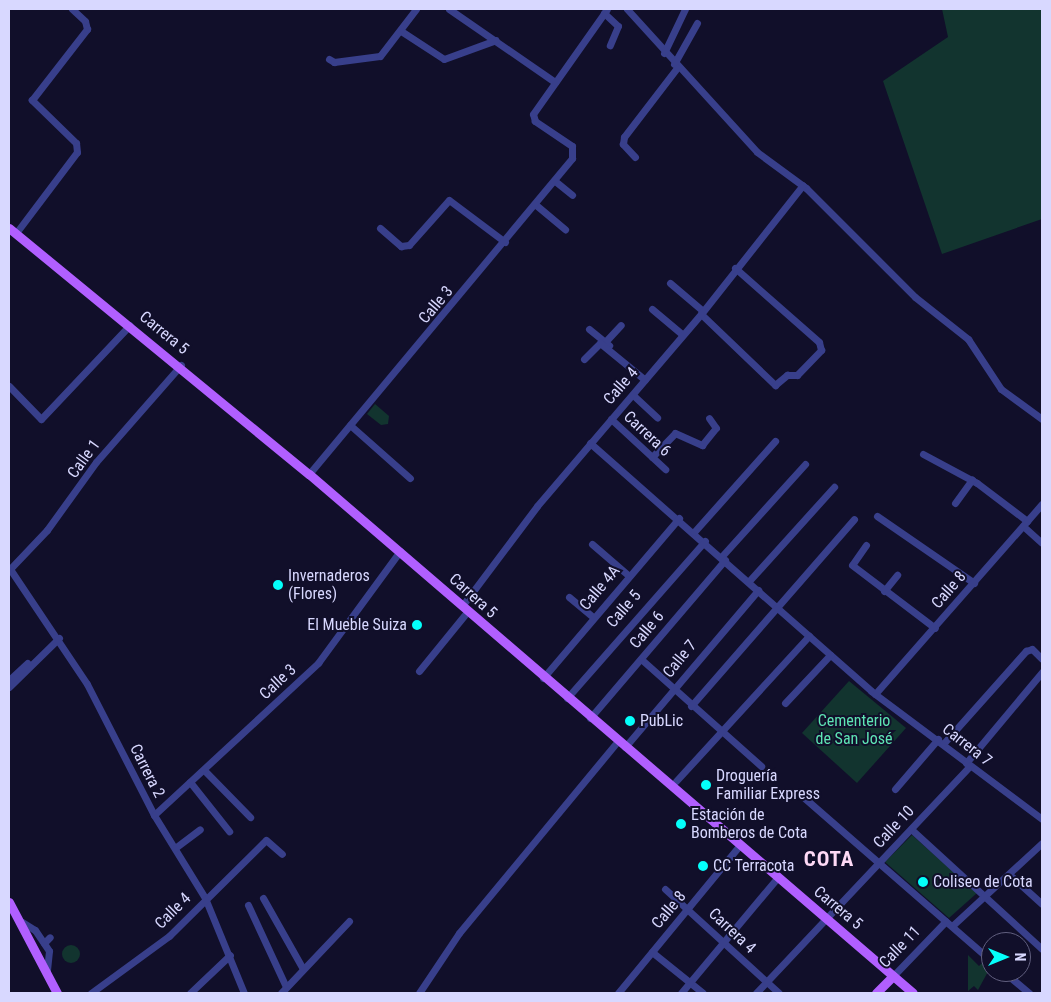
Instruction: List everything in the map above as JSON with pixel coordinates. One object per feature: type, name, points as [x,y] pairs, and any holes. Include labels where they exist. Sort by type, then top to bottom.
[{"type":"main road","name":"Carrera 5","points":[[12,231],[181,366],[309,474],[400,551],[543,678],[913,993]]},
{"type":"main road","points":[[9,902],[22,922],[57,993]]},
{"type":"main road","name":"Calle 11","points":[[876,993],[893,976]]},
{"type":"street","points":[[12,231],[77,152],[76,143],[32,100],[86,29],[86,21],[72,9]]},
{"type":"street","points":[[329,59],[334,62],[380,56],[401,32],[416,9]]},
{"type":"street","points":[[450,9],[555,82],[605,11],[618,26],[610,44]]},
{"type":"street","points":[[627,9],[675,66],[757,152],[803,185],[908,290],[968,339],[1009,397],[1039,414],[1042,420]]},
{"type":"street","points":[[664,53],[685,9]]},
{"type":"street","points":[[635,157],[623,144],[624,138],[675,66],[697,23]]},
{"type":"street","points":[[401,32],[444,59],[496,40]]},
{"type":"street","name":"Calle 3","points":[[309,474],[536,205],[572,158],[574,149],[533,118],[555,82]]},
{"type":"street","points":[[555,181],[572,195]]},
{"type":"street","name":"Calle 4","points":[[419,671],[590,443],[702,313],[735,268],[803,185]]},
{"type":"street","points":[[380,228],[401,246],[410,245],[450,200],[505,242]]},
{"type":"street","points":[[536,205],[565,228]]},
{"type":"street","points":[[670,283],[775,385],[787,375],[797,375],[821,350],[819,342],[735,268]]},
{"type":"street","points":[[652,309],[683,335]]},
{"type":"street","points":[[9,386],[42,419],[130,325]]},
{"type":"street","points":[[605,342],[621,325]]},
{"type":"street","points":[[589,329],[646,378]]},
{"type":"street","points":[[584,359],[600,343],[646,378]]},
{"type":"street","name":"Calle 1","points":[[10,569],[47,530],[96,462],[181,366]]},
{"type":"street","points":[[633,395],[657,417]]},
{"type":"street","points":[[652,457],[675,433],[702,445],[716,428],[709,418]]},
{"type":"street","name":"Carrera 6","points":[[611,419],[665,469]]},
{"type":"street","points":[[350,425],[410,478]]},
{"type":"street","points":[[694,532],[775,441]]},
{"type":"street","name":"Carrera 7","points":[[590,443],[679,518],[830,655],[876,694],[1042,819]]},
{"type":"street","points":[[923,454],[972,480],[1025,524],[1042,543]]},
{"type":"street","name":"Calle 6","points":[[590,718],[641,659],[723,558],[806,464]]},
{"type":"street","points":[[955,503],[972,480]]},
{"type":"street","points":[[749,581],[834,488]]},
{"type":"street","name":"Calle 8","points":[[876,694],[1042,506]]},
{"type":"street","points":[[877,516],[974,583]]},
{"type":"street","name":"Calle 4A","points":[[543,678],[628,575],[679,518]]},
{"type":"street","points":[[692,706],[779,609],[854,518]]},
{"type":"street","name":"Calle 5","points":[[567,698],[705,541]]},
{"type":"street","points":[[592,544],[628,575]]},
{"type":"street","points":[[866,545],[852,566],[935,628]]},
{"type":"street","name":"Calle 3","points":[[154,815],[318,664],[400,551]]},
{"type":"street","name":"Carrera 2","points":[[10,569],[58,636],[154,815],[205,898],[244,993]]},
{"type":"street","points":[[884,591],[896,575]]},
{"type":"street","name":"Calle 7","points":[[419,993],[459,933],[758,590]]},
{"type":"street","points":[[569,597],[593,617]]},
{"type":"street","points":[[9,680],[58,636]]},
{"type":"street","points":[[9,687],[58,636]]},
{"type":"street","points":[[676,781],[721,729],[809,636]]},
{"type":"street","points":[[895,789],[1029,649],[1042,659]]},
{"type":"street","points":[[785,703],[830,655]]},
{"type":"street","points":[[641,659],[761,766]]},
{"type":"street","name":"Calle 10","points":[[756,993],[911,829],[968,765],[1042,672]]},
{"type":"street","points":[[204,770],[250,817]]},
{"type":"street","points":[[190,782],[229,831]]},
{"type":"street","points":[[801,795],[981,952]]},
{"type":"street","points":[[175,848],[200,829]]},
{"type":"street","points":[[911,829],[1042,948]]},
{"type":"street","name":"Calle 4","points":[[92,993],[169,936],[205,898],[267,839],[282,854]]},
{"type":"street","name":"Calle 11","points":[[893,976],[949,924],[1010,875],[1042,844]]},
{"type":"street","name":"Calle 8","points":[[618,993],[740,845]]},
{"type":"street","points":[[1010,875],[1042,904]]},
{"type":"street","points":[[681,993],[778,877]]},
{"type":"street","name":"Carrera 4","points":[[665,889],[779,993]]},
{"type":"street","points":[[263,898],[303,969]]},
{"type":"street","points":[[248,905],[284,990],[348,921]]},
{"type":"street","points":[[22,922],[35,930],[51,956],[47,970]]},
{"type":"street","points":[[44,943],[50,937]]},
{"type":"street","points":[[652,952],[703,993]]},
{"type":"street","points":[[190,993],[230,955]]},
{"type":"street","points":[[1016,982],[1029,993]]},
{"type":"green space","points":[[942,9],[1042,9],[1042,219],[942,254],[883,81],[948,37]]},
{"type":"green space","points":[[375,404],[389,416],[388,424],[381,425],[367,414]]},
{"type":"green space","name":"Cementerio de San José","points":[[849,681],[906,728],[857,783],[802,733]]},
{"type":"green space","points":[[912,835],[977,893],[949,918],[885,862]]},
{"type":"green space","points":[[71,945],[77,948],[80,954],[77,960],[71,963],[65,960],[62,954],[65,948]]},
{"type":"green space","points":[[968,955],[979,966],[981,964],[982,982],[978,990],[974,986],[968,991]]},
{"type":"place","name":"Invernaderos (Flores)","points":[[278,585]]},
{"type":"place","name":"El Mueble Suiza","points":[[417,625]]},
{"type":"place","name":"PubLic","points":[[630,721]]},
{"type":"place","name":"Droguería Familiar Express","points":[[706,785]]},
{"type":"place","name":"Estación de Bomberos de Cota","points":[[681,824]]},
{"type":"place","name":"CC Terracota","points":[[703,866]]},
{"type":"place","name":"Coliseo de Cota","points":[[923,882]]},
{"type":"district","name":"COTA","points":[[829,859]]}]
